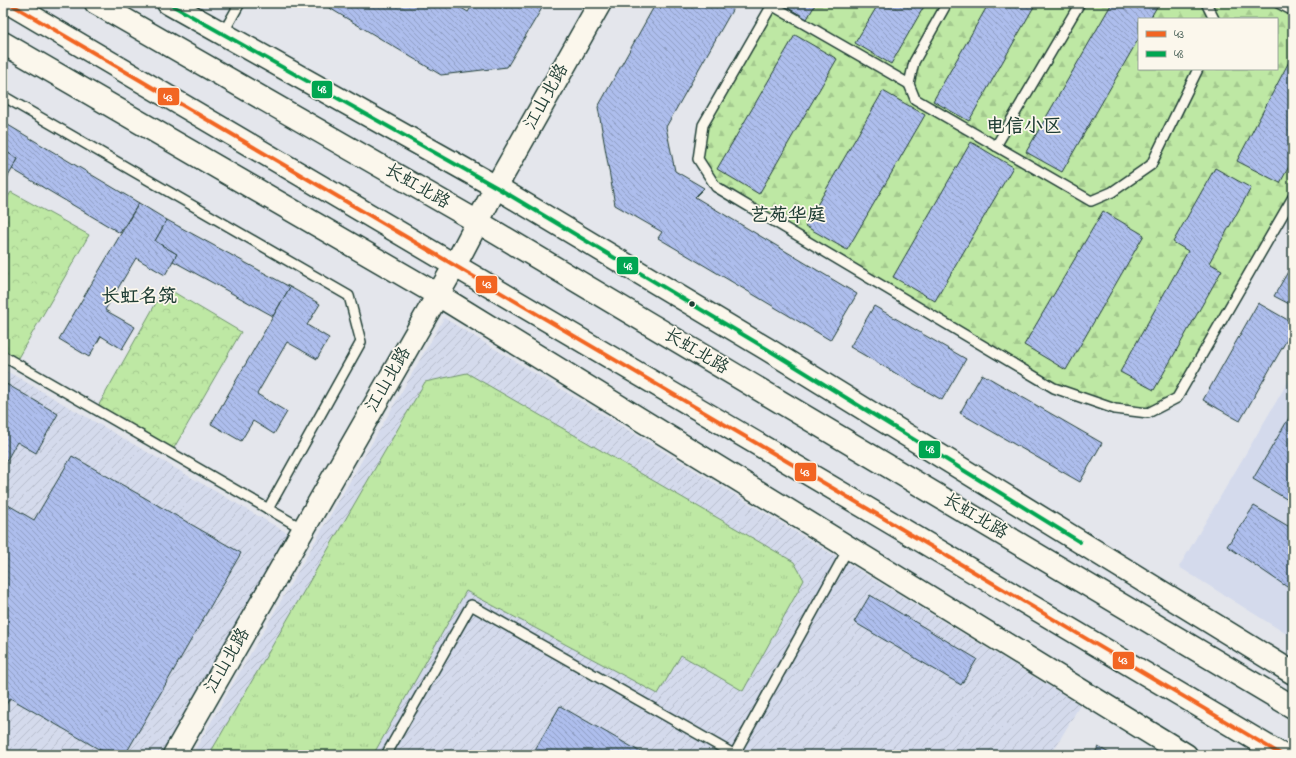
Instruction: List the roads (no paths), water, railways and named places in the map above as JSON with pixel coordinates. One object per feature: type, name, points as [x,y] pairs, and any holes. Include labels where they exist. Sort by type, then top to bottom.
[{"type":"main road","points":[[10,3],[1282,755]]},
{"type":"main road","name":"长虹北路","points":[[96,3],[478,222],[1293,706]]},
{"type":"main road","points":[[168,3],[222,35],[496,187],[767,349],[1293,674]]},
{"type":"main road","name":"江山北路","points":[[174,755],[455,265],[496,187],[600,3]]},
{"type":"main road","points":[[3,43],[438,295],[1186,755]]},
{"type":"lane","points":[[222,35],[240,3]]},
{"type":"lane","points":[[947,3],[914,62],[909,84],[915,98],[1091,201],[1112,192],[1152,165],[1198,70]]},
{"type":"lane","points":[[996,146],[1080,3]]},
{"type":"lane","points":[[1206,3],[1214,18]]},
{"type":"lane","points":[[1278,3],[1293,11]]},
{"type":"lane","points":[[909,84],[770,4],[702,125],[698,159],[716,187],[1054,388],[1115,409],[1148,413],[1177,398],[1293,197]]},
{"type":"lane","points":[[3,96],[349,296],[361,342],[268,509]]},
{"type":"lane","points":[[3,356],[304,529]]},
{"type":"lane","points":[[386,755],[471,605],[734,755],[849,547]]},
{"type":"district","name":"电信小区","points":[[1024,127]]},
{"type":"district","name":"艺苑华庭","points":[[788,216]]},
{"type":"district","name":"长虹名筑","points":[[139,297]]}]
